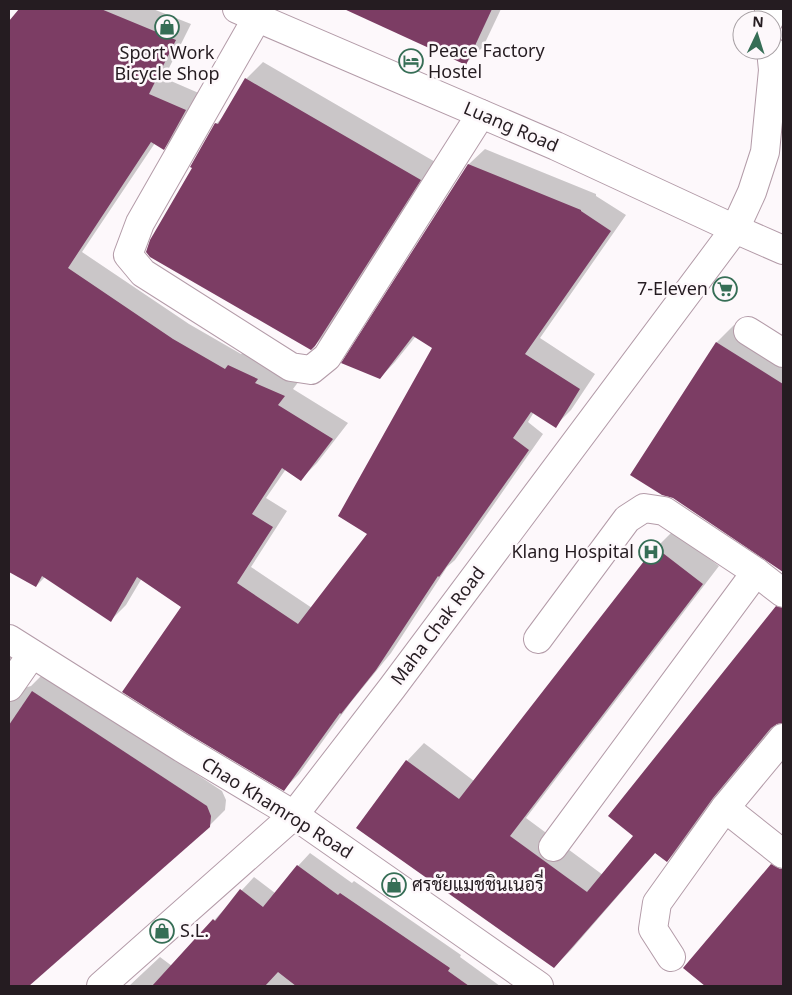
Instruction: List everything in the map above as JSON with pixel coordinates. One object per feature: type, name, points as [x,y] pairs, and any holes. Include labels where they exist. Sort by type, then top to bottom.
[{"type":"street","name":"Luang Road","points":[[247,13],[578,156],[783,250]]},
{"type":"street","points":[[247,13],[140,223],[128,255],[143,273],[291,367],[311,370],[327,357],[481,114]]},
{"type":"street","name":"Maha Chak Road","points":[[101,986],[294,815],[398,680],[735,229],[752,192],[765,152],[772,60]]},
{"type":"street","points":[[748,330],[783,353]]},
{"type":"street","points":[[538,640],[627,519],[644,508],[664,511],[756,572],[783,593]]},
{"type":"street","points":[[553,847],[756,572]]},
{"type":"street","name":"Chao Khamrop Road","points":[[9,640],[182,748],[294,815],[538,986]]},
{"type":"street","points":[[9,687],[32,654]]},
{"type":"street","points":[[671,956],[653,929],[657,903],[725,808],[783,738]]},
{"type":"street","points":[[725,808],[783,854]]},
{"type":"building","points":[[19,9],[101,9],[176,40],[149,94],[186,110],[164,150],[151,142],[68,268],[173,339],[225,369],[228,365],[258,379],[255,383],[285,396],[278,405],[333,439],[301,481],[282,468],[252,514],[273,527],[237,583],[298,624],[367,534],[338,516],[432,348],[413,336],[380,379],[341,363],[468,164],[581,210],[611,231],[525,354],[580,389],[556,428],[531,412],[513,438],[529,450],[438,576],[376,670],[340,713],[284,791],[122,692],[181,607],[137,577],[111,622],[42,576],[36,587],[9,572],[9,21]]},
{"type":"building","points":[[344,9],[492,9],[466,65]]},
{"type":"building","points":[[245,78],[421,180],[311,350],[150,257],[146,252],[150,240],[192,168],[190,167],[215,123],[218,124]]},
{"type":"building","points":[[716,342],[783,384],[783,572],[673,498],[662,495],[630,475]]},
{"type":"building","points":[[655,547],[703,584],[510,836],[587,892],[633,836],[608,816],[776,606],[783,608],[783,723],[771,728],[713,798],[667,862],[655,853],[554,968],[356,828],[406,760],[459,799]]},
{"type":"building","points":[[32,691],[207,806],[211,816],[210,827],[29,986],[9,986],[9,725]]},
{"type":"building","points":[[771,864],[783,869],[783,986],[705,986],[683,968]]},
{"type":"building","points":[[297,865],[338,895],[340,893],[450,968],[448,971],[469,986],[296,986],[278,972],[265,986],[152,986],[213,919],[215,921],[240,889],[263,907]]},
{"type":"place","name":"Sport Work Bicycle Shop","points":[[167,27]]},
{"type":"place","name":"Peace Factory Hostel","points":[[411,61]]},
{"type":"place","name":"7-Eleven","points":[[725,289]]},
{"type":"place","name":"Klang Hospital","points":[[651,552]]},
{"type":"place","name":"ศรชัยแมชชินเนอรี่","points":[[394,885]]},
{"type":"place","name":"S.L.","points":[[162,931]]}]
